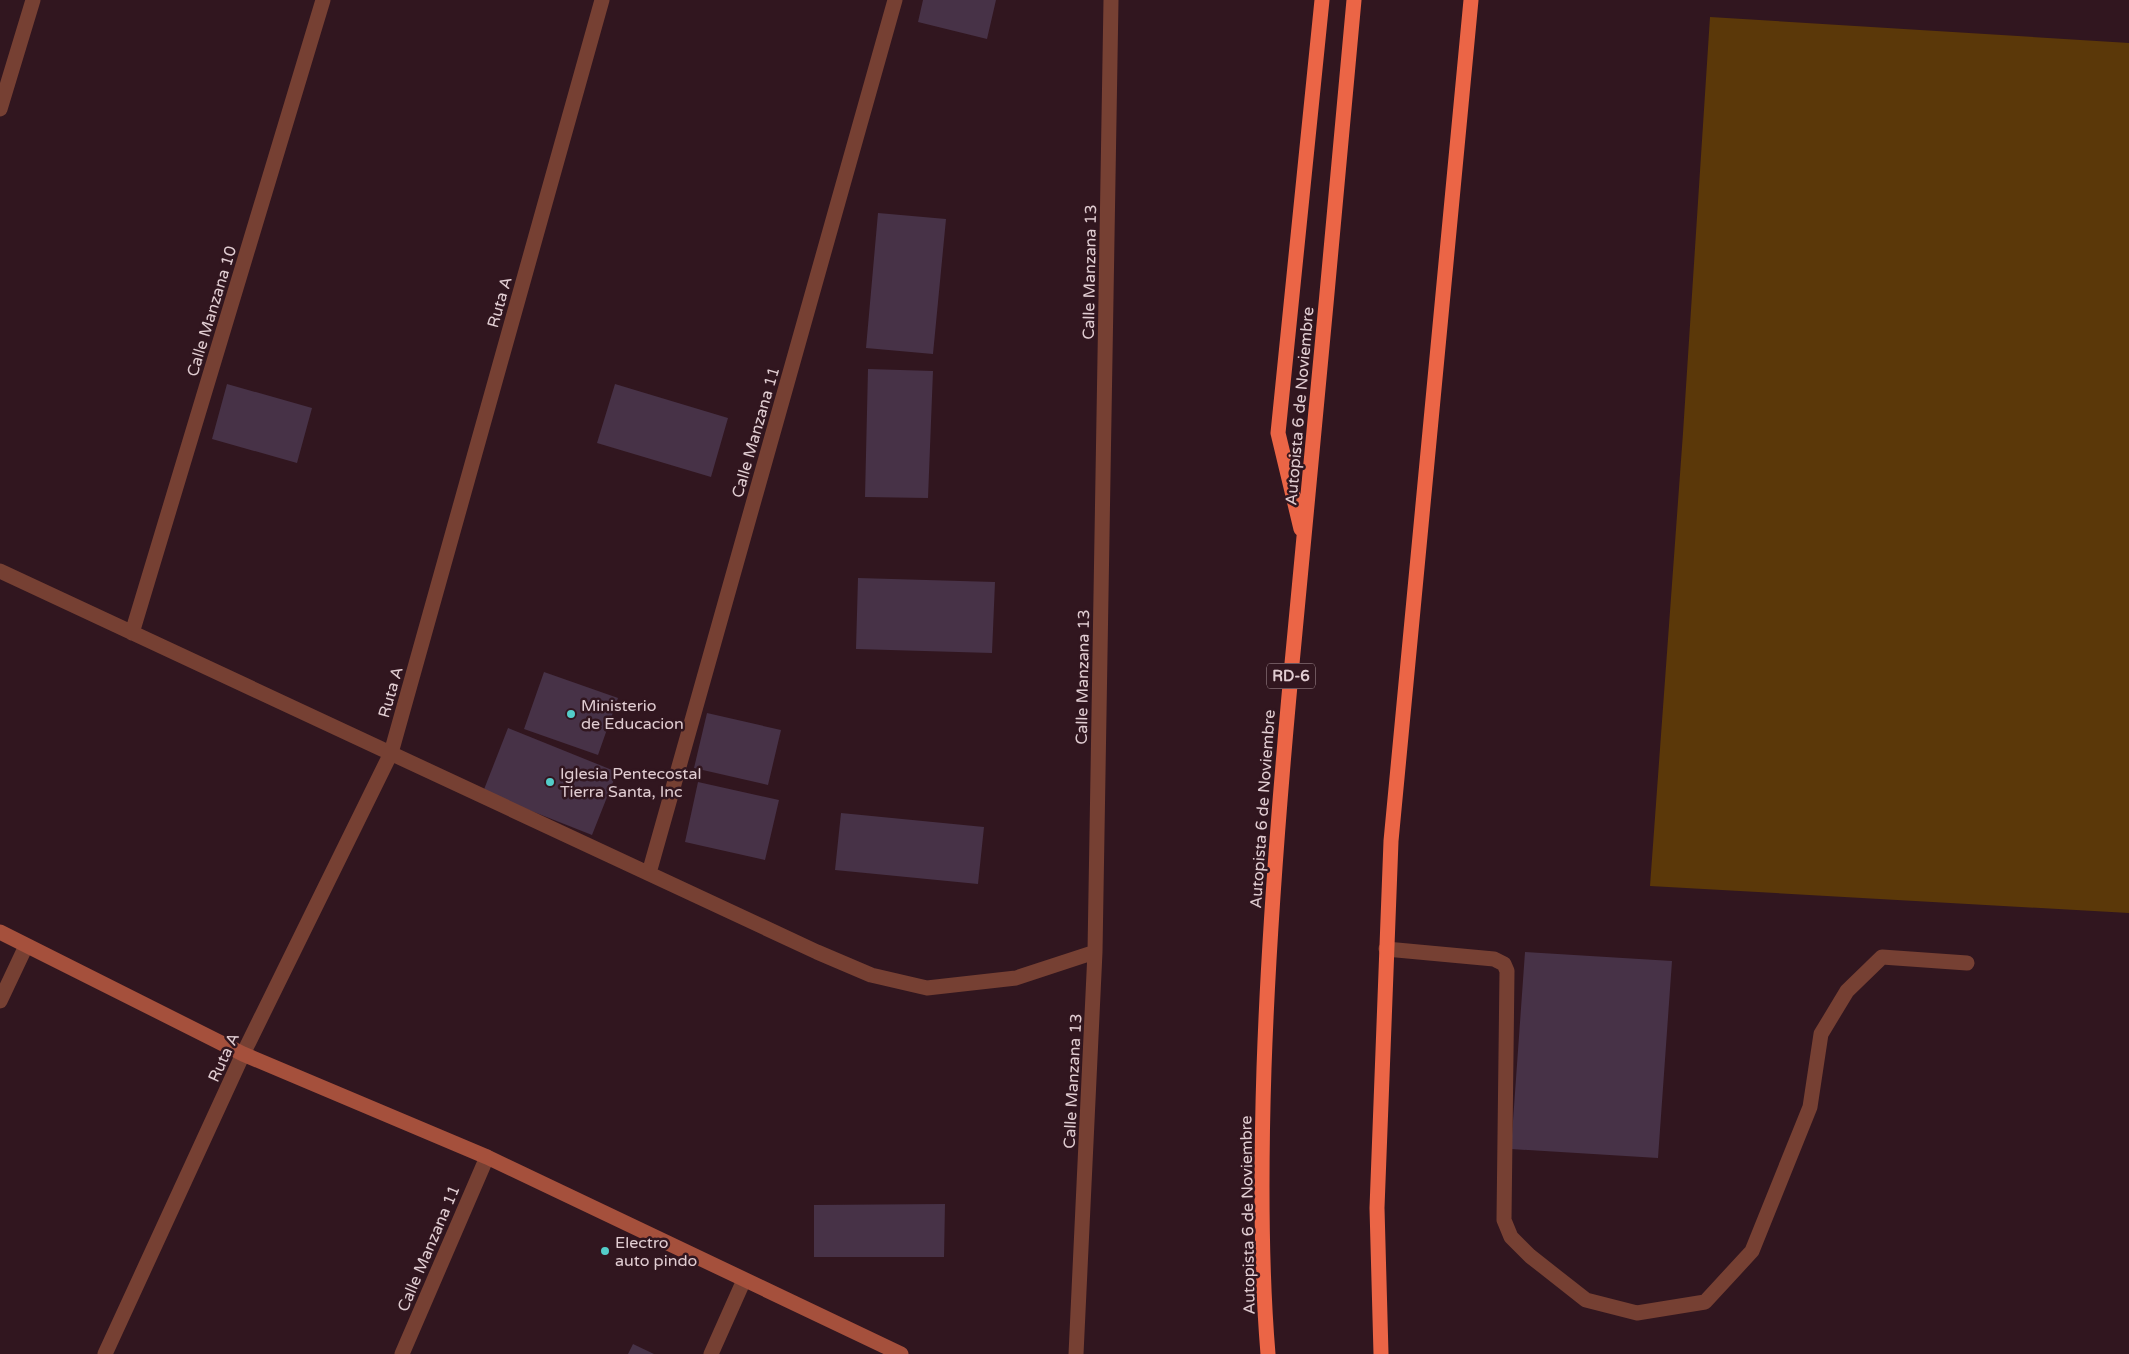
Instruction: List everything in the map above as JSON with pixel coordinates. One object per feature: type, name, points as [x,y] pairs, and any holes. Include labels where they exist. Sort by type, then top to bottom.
[{"type":"highway","points":[[1304,539],[1278,432],[1322,0]]},
{"type":"highway","name":"Autopista 6 de Noviembre","points":[[1268,1354],[1263,1292],[1262,1152],[1267,988],[1282,763],[1354,0]]},
{"type":"highway","points":[[1381,1354],[1377,1208],[1392,831],[1471,0]]},
{"type":"main road","points":[[0,932],[243,1054],[487,1156],[901,1354]]},
{"type":"street","points":[[0,109],[33,0]]},
{"type":"street","name":"Calle Manzana 10","points":[[132,633],[323,0]]},
{"type":"street","name":"Ruta A","points":[[105,1354],[243,1054],[391,753],[602,0]]},
{"type":"street","name":"Calle Manzana 11","points":[[649,874],[895,0]]},
{"type":"street","name":"Calle Manzana 13","points":[[1076,1354],[1095,952],[1111,0]]},
{"type":"street","points":[[0,571],[817,952],[871,975],[927,988],[1016,978],[1095,952]]},
{"type":"street","points":[[0,1001],[26,946]]},
{"type":"street","points":[[1386,949],[1494,959],[1504,964],[1507,979],[1504,1220],[1511,1237],[1530,1256],[1586,1300],[1637,1313],[1705,1302],[1752,1252],[1810,1107],[1821,1034],[1847,991],[1882,956],[1967,963]]},
{"type":"street","name":"Calle Manzana 11","points":[[402,1354],[487,1156]]},
{"type":"street","points":[[711,1354],[744,1280]]},
{"type":"shaded area","points":[[1710,17],[2129,43],[2129,913],[1650,886],[1683,433]]},
{"type":"building","points":[[923,0],[996,0],[987,39],[918,22]]},
{"type":"building","points":[[878,213],[946,219],[933,354],[866,348]]},
{"type":"building","points":[[868,369],[933,371],[928,498],[865,497]]},
{"type":"building","points":[[227,384],[312,408],[297,463],[212,439]]},
{"type":"building","points":[[615,384],[728,418],[711,477],[597,443]]},
{"type":"building","points":[[858,578],[995,582],[992,653],[856,649]]},
{"type":"building","name":"Ministerio de Educacion","points":[[544,672],[618,698],[598,755],[524,729]]},
{"type":"building","points":[[707,713],[781,730],[768,785],[694,768]]},
{"type":"building","name":"Iglesia Pentecostal Tierra Santa, Inc","points":[[508,728],[617,772],[592,835],[483,792]]},
{"type":"building","points":[[698,782],[779,800],[765,860],[685,842]]},
{"type":"building","points":[[841,813],[984,827],[978,884],[835,870]]},
{"type":"building","points":[[1525,952],[1672,961],[1658,1158],[1511,1149]]},
{"type":"building","points":[[945,1204],[944,1257],[814,1257],[814,1205]]},
{"type":"building","points":[[633,1344],[654,1354],[628,1354]]},
{"type":"place","name":"Ministerio de Educacion","points":[[571,714]]},
{"type":"place","name":"Iglesia Pentecostal Tierra Santa, Inc","points":[[550,782]]},
{"type":"place","name":"Electro auto pindo","points":[[605,1251]]}]
